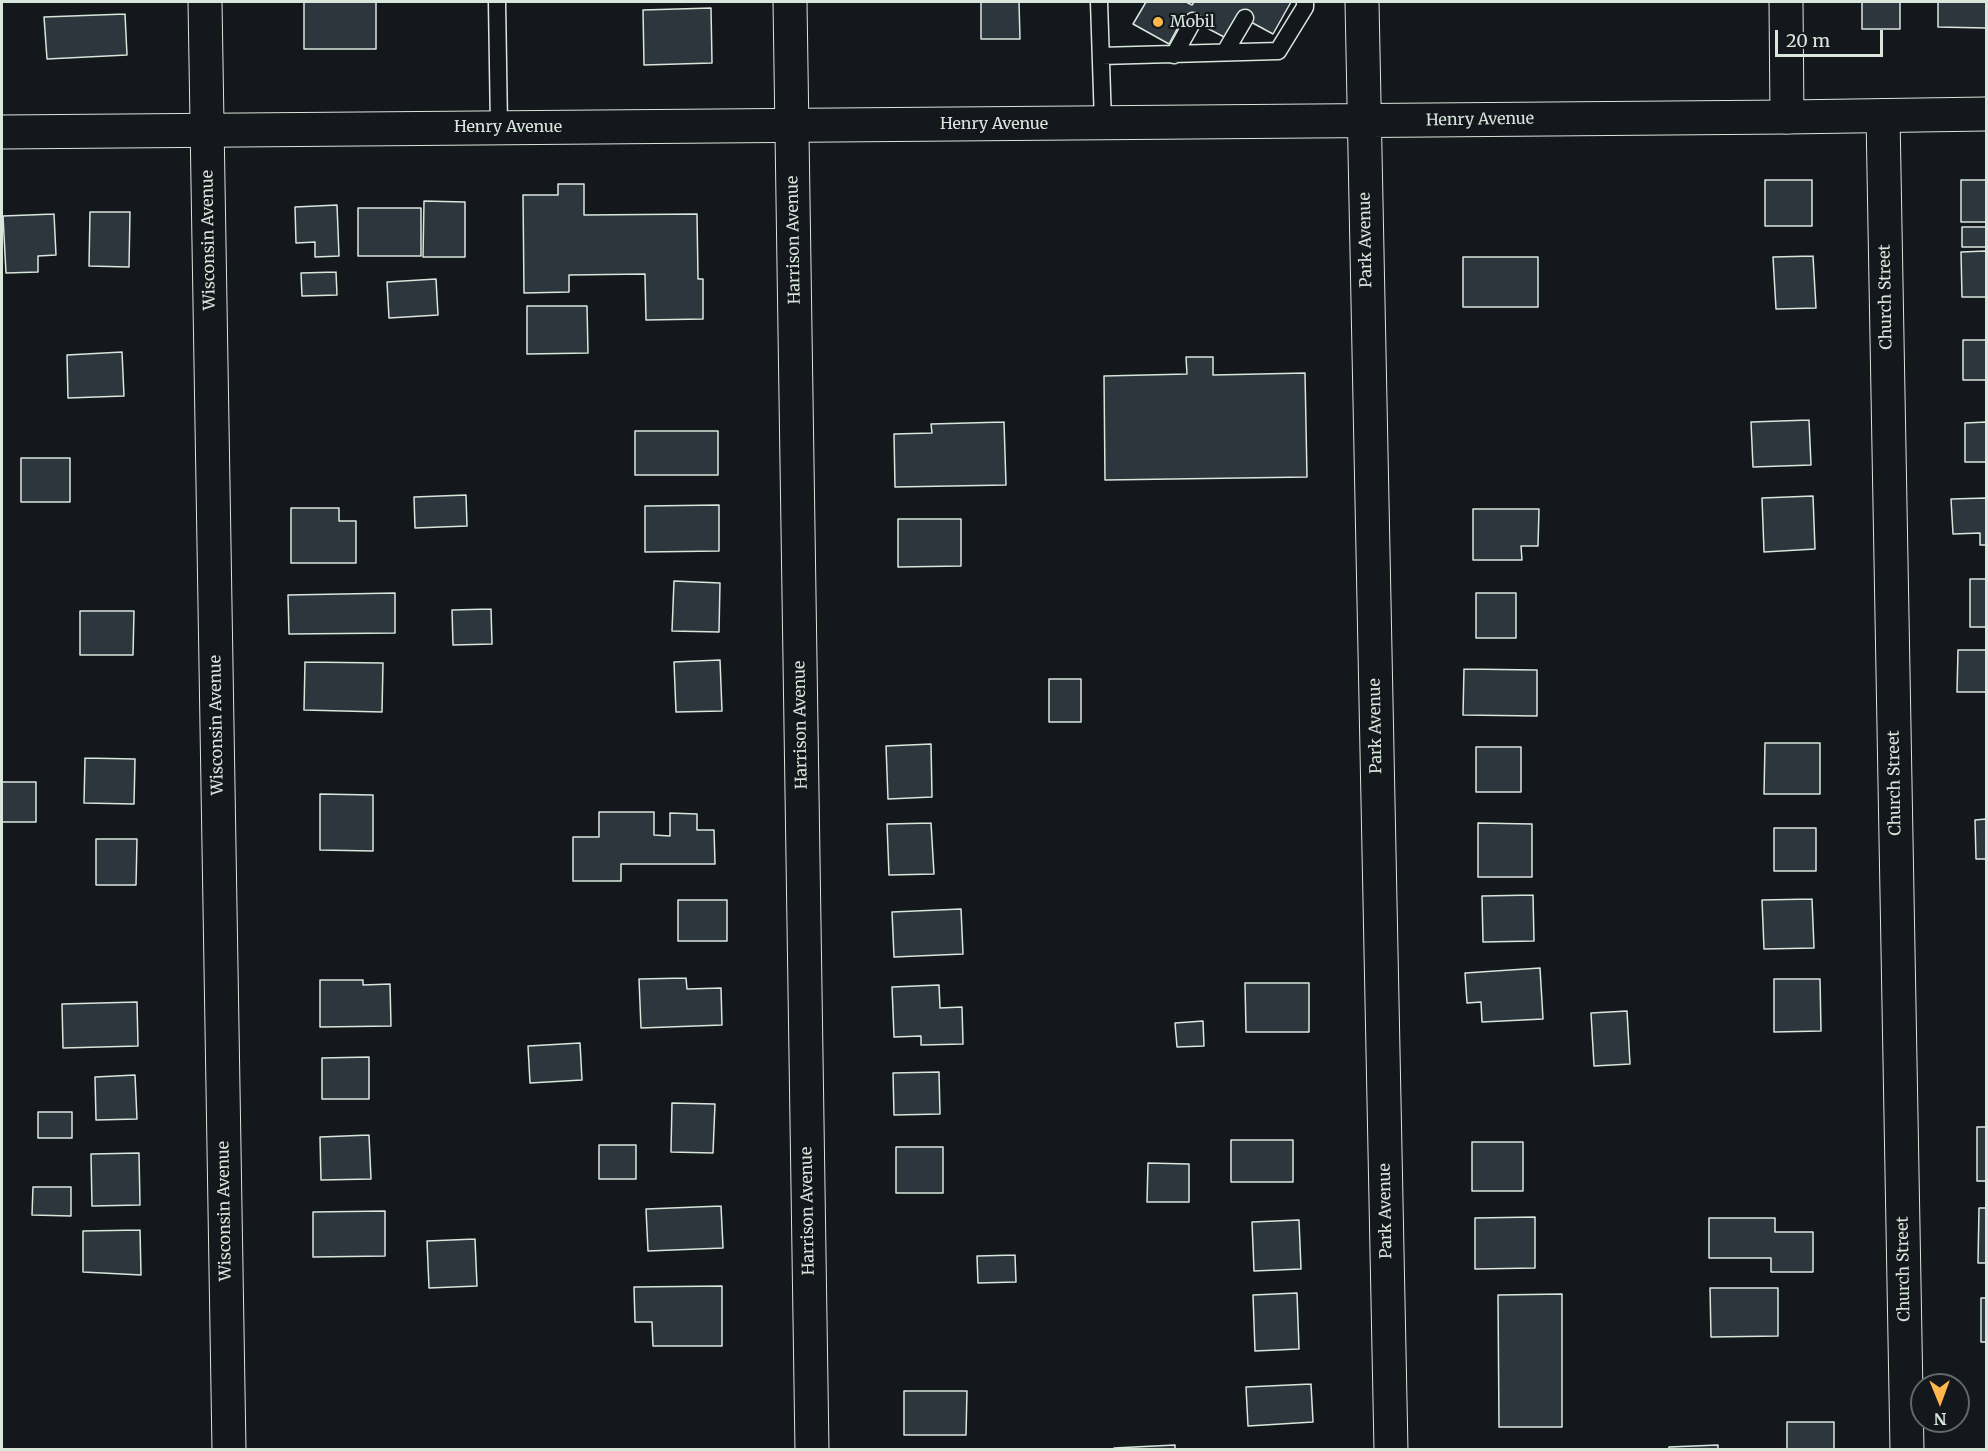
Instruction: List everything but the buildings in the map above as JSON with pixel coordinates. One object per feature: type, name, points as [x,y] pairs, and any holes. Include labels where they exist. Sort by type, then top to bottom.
[{"type":"street","name":"Wisconsin Avenue","points":[[204,2],[229,1449]]},
{"type":"street","name":"Harrison Avenue","points":[[790,2],[812,1449]]},
{"type":"street","name":"Park Avenue","points":[[1362,2],[1391,1449]]},
{"type":"street","points":[[1786,2],[1787,117]]},
{"type":"street","name":"Henry Avenue","points":[[2,132],[1986,114]]},
{"type":"street","name":"Church Street","points":[[1883,116],[1907,1449]]},
{"type":"lane","points":[[497,2],[499,127]]},
{"type":"lane","points":[[1099,2],[1103,123]]},
{"type":"lane","points":[[1101,56],[1278,51],[1305,7],[1305,2]]},
{"type":"lane","points":[[1225,52],[1245,18]]},
{"type":"lane","points":[[1174,55],[1192,21]]},
{"type":"place","name":"Mobil","points":[[1158,22]]}]
